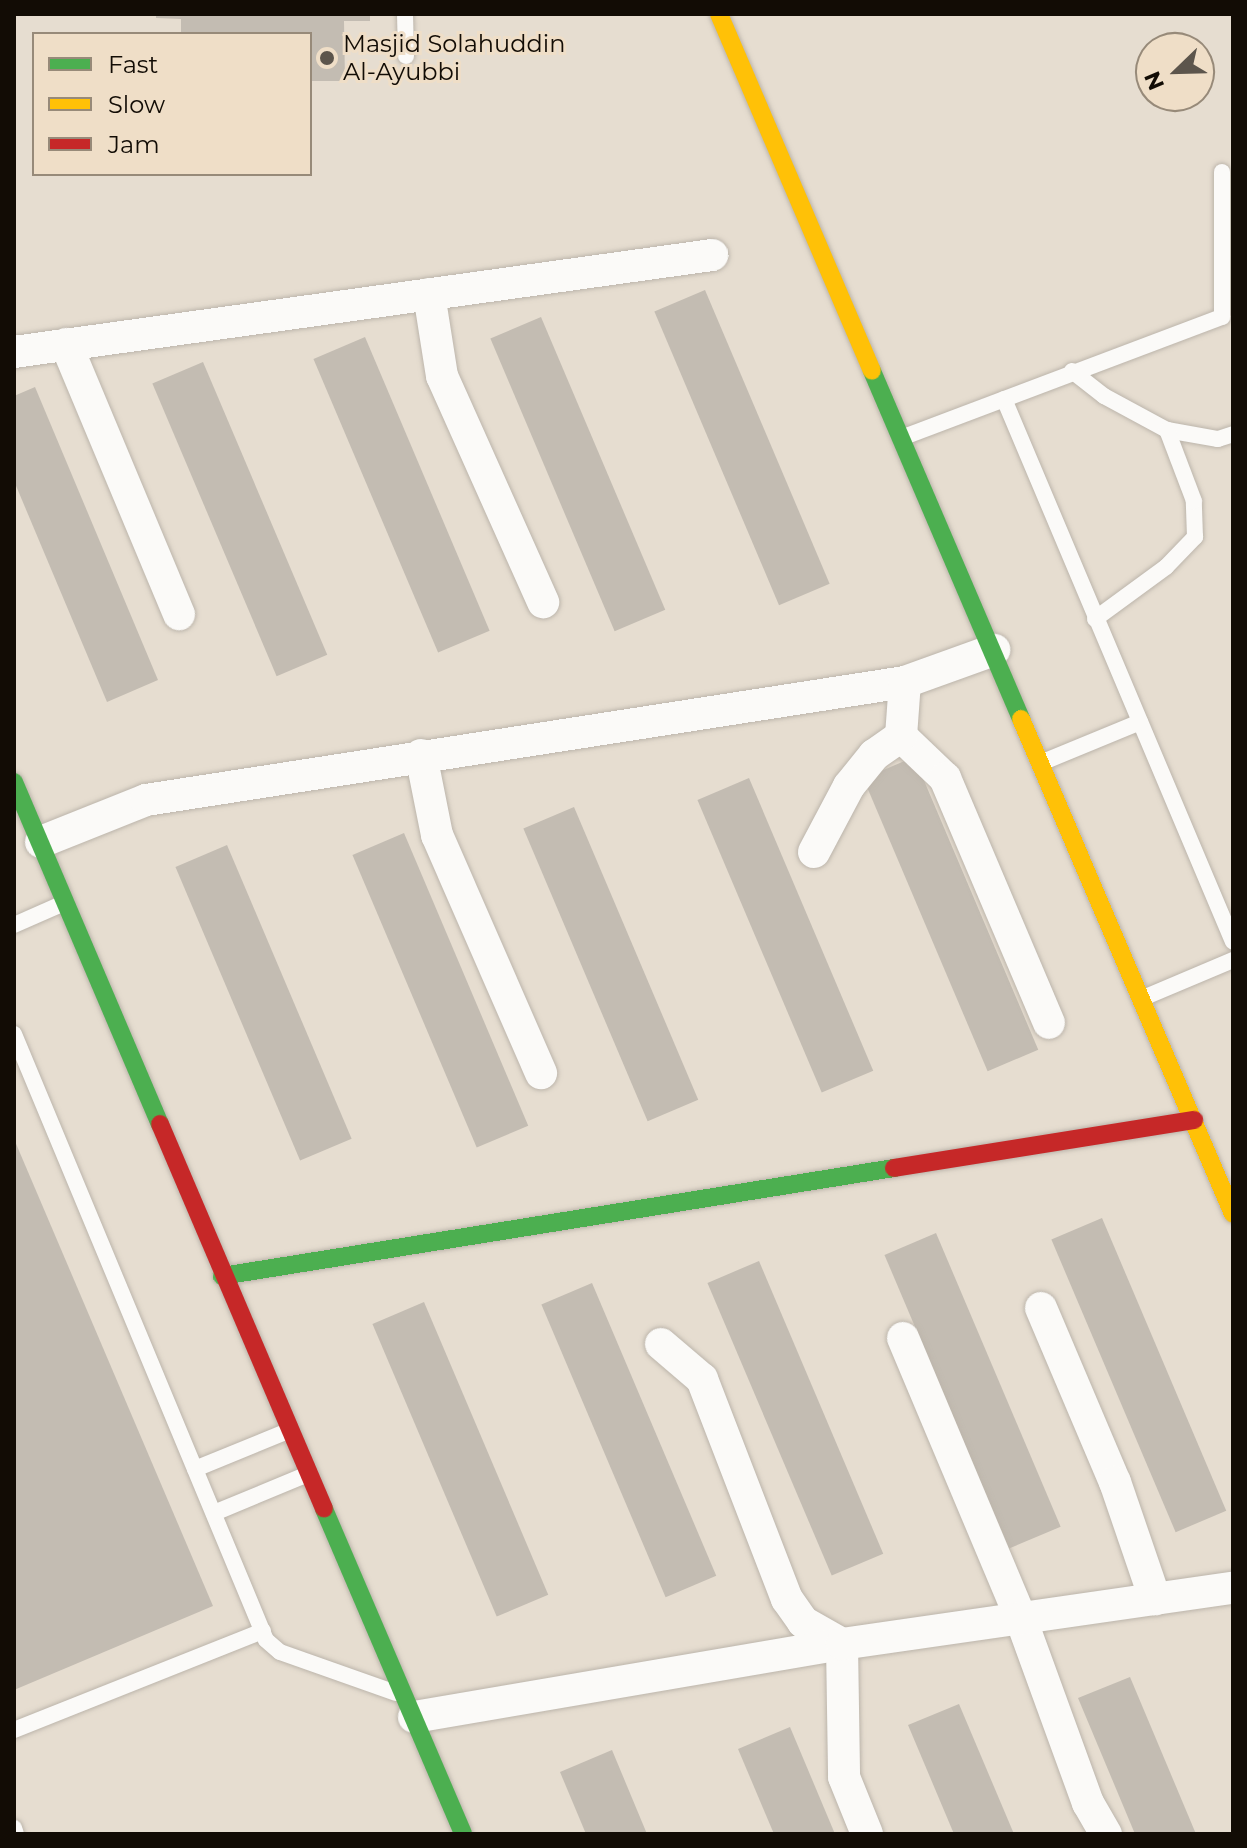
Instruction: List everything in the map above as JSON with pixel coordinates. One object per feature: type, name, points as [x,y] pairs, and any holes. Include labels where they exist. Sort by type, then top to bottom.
[{"type":"street","points":[[719,14],[898,440],[1043,762],[1233,1214]]},
{"type":"street","points":[[14,352],[712,255]]},
{"type":"street","points":[[429,294],[442,376],[543,602]]},
{"type":"street","points":[[66,344],[179,614]]},
{"type":"street","points":[[41,842],[146,800],[905,682],[994,650]]},
{"type":"street","points":[[901,736],[905,682]]},
{"type":"street","points":[[814,852],[849,786],[874,755],[901,736]]},
{"type":"street","points":[[901,736],[945,778],[1049,1023]]},
{"type":"street","points":[[421,755],[437,835],[541,1073]]},
{"type":"street","points":[[14,782],[222,1276],[463,1834]]},
{"type":"street","points":[[222,1276],[1194,1120]]},
{"type":"street","points":[[1041,1308],[1115,1482],[1155,1599]]},
{"type":"street","points":[[903,1338],[1021,1619],[1088,1803],[1106,1834]]},
{"type":"street","points":[[661,1344],[702,1379],[787,1599],[803,1622],[842,1644]]},
{"type":"street","points":[[409,1706],[1233,1588]]},
{"type":"street","points":[[842,1644],[844,1777],[867,1834]]},
{"type":"lane","points":[[405,14],[406,56]]},
{"type":"lane","points":[[898,440],[1072,371],[1227,319],[1222,172]]},
{"type":"lane","points":[[1072,371],[1104,396],[1167,430],[1218,439],[1233,434]]},
{"type":"lane","points":[[1004,399],[1233,942]]},
{"type":"lane","points":[[1095,619],[1148,582],[1195,537],[1194,501],[1167,430]]},
{"type":"lane","points":[[1043,762],[1140,722]]},
{"type":"lane","points":[[14,925],[66,902]]},
{"type":"lane","points":[[1141,999],[1233,960]]},
{"type":"lane","points":[[14,1034],[263,1631],[280,1652],[409,1706]]},
{"type":"lane","points":[[195,1469],[289,1431]]},
{"type":"lane","points":[[214,1513],[308,1474]]},
{"type":"lane","points":[[14,1730],[263,1631]]},
{"type":"lane","points":[[14,1828],[16,1834]]},
{"type":"building","name":"Masjid Solahuddin Al-Ayubbi","points":[[156,14],[370,14],[370,21],[344,21],[345,81],[312,81],[312,32],[181,32],[181,19],[156,18]]},
{"type":"building","points":[[705,290],[830,584],[779,605],[654,311]]},
{"type":"building","points":[[541,317],[665,610],[615,631],[490,338]]},
{"type":"building","points":[[365,337],[490,631],[438,653],[313,359]]},
{"type":"building","points":[[203,362],[327,655],[277,676],[152,383]]},
{"type":"building","points":[[35,387],[158,680],[107,702],[14,481],[14,396]]},
{"type":"building","points":[[914,757],[1038,1050],[988,1071],[863,778]]},
{"type":"building","points":[[749,778],[873,1071],[822,1093],[697,800]]},
{"type":"building","points":[[574,807],[698,1100],[648,1121],[523,828]]},
{"type":"building","points":[[404,833],[528,1126],[477,1148],[352,855]]},
{"type":"building","points":[[227,845],[352,1139],[300,1161],[175,867]]},
{"type":"building","points":[[14,1139],[213,1606],[14,1690]]},
{"type":"building","points":[[1102,1218],[1226,1511],[1176,1532],[1051,1239]]},
{"type":"building","points":[[936,1233],[1061,1527],[1009,1549],[884,1255]]},
{"type":"building","points":[[759,1261],[883,1554],[832,1576],[707,1283]]},
{"type":"building","points":[[592,1283],[716,1576],[666,1597],[541,1304]]},
{"type":"building","points":[[424,1302],[548,1595],[497,1617],[372,1324]]},
{"type":"building","points":[[1130,1677],[1196,1834],[1135,1834],[1078,1698]]},
{"type":"building","points":[[959,1704],[1014,1834],[954,1834],[908,1725]]},
{"type":"building","points":[[790,1727],[835,1834],[774,1834],[738,1749]]},
{"type":"building","points":[[612,1750],[647,1834],[586,1834],[560,1772]]},
{"type":"traffic: fast","points":[[872,371],[1021,719]]},
{"type":"traffic: fast","points":[[14,782],[160,1124]]},
{"type":"traffic: fast","points":[[222,1276],[894,1168]]},
{"type":"traffic: fast","points":[[324,1509],[463,1834]]},
{"type":"traffic: slow","points":[[719,14],[872,371]]},
{"type":"traffic: slow","points":[[1021,719],[1233,1214]]},
{"type":"traffic: jam","points":[[894,1168],[1194,1120]]},
{"type":"traffic: jam","points":[[160,1124],[324,1509]]},
{"type":"place","name":"Masjid Solahuddin Al-Ayubbi","points":[[327,58]]}]
